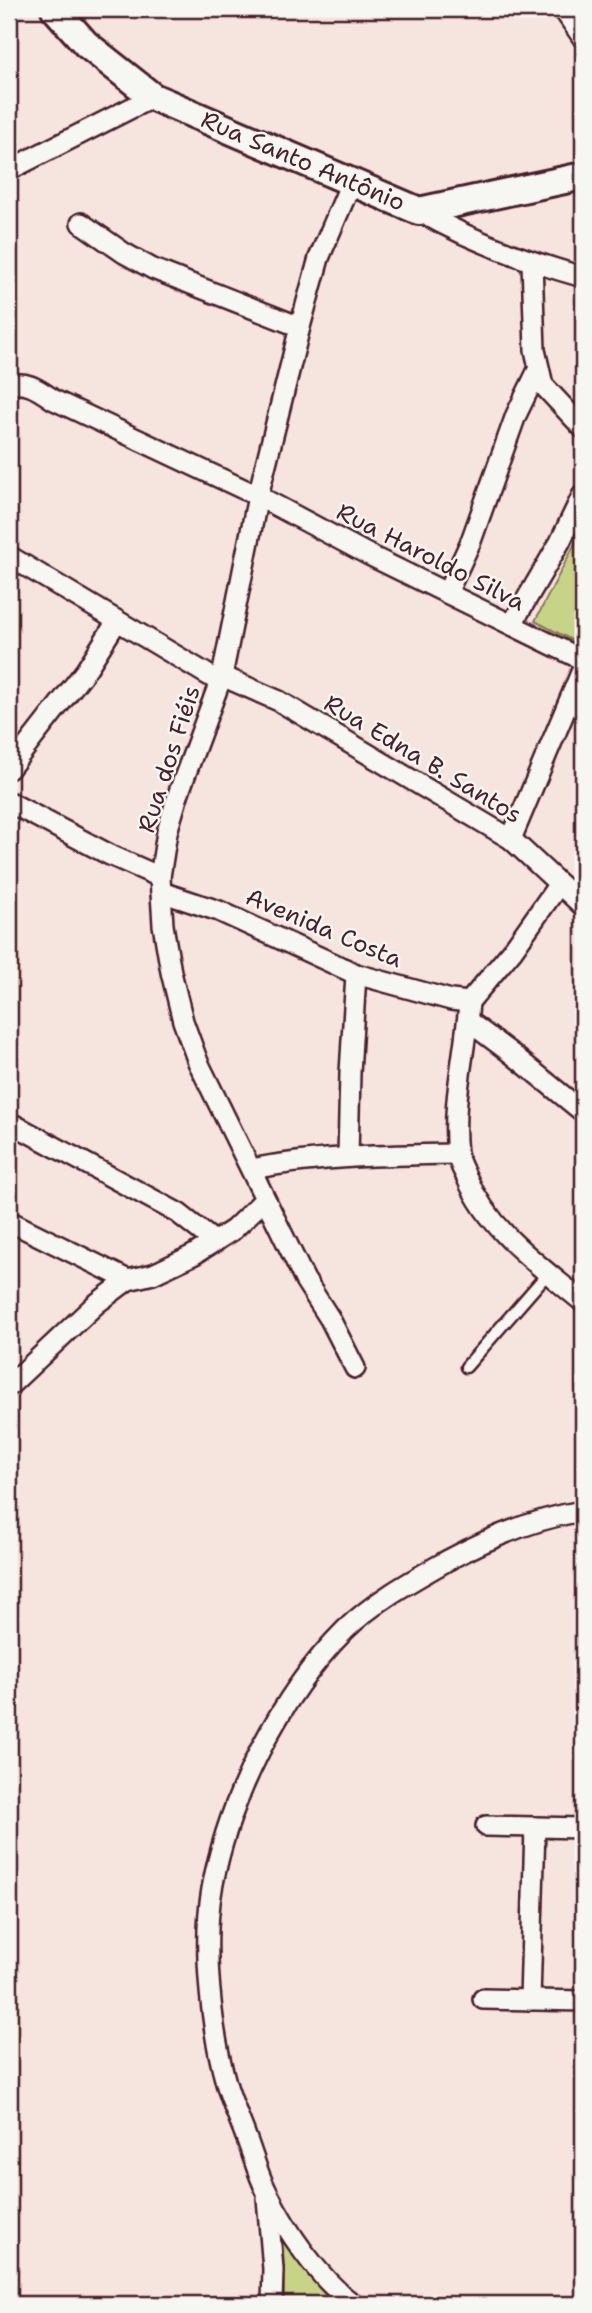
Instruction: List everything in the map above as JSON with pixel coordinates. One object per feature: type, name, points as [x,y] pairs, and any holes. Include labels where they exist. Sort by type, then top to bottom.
[{"type":"street","name":"Rua Santo Antônio","points":[[55,9],[86,44],[153,97],[419,211],[583,176]]},
{"type":"street","points":[[563,9],[583,38]]},
{"type":"street","points":[[9,170],[153,97]]},
{"type":"street","name":"Rua dos Fiéis","points":[[351,183],[319,258],[300,327],[258,496],[221,679],[167,832],[161,884],[171,972],[183,1021],[203,1073],[305,1280],[330,1319],[355,1368]]},
{"type":"street","points":[[475,200],[470,214],[470,229],[475,240]]},
{"type":"street","points":[[419,211],[475,240],[532,262],[583,277]]},
{"type":"street","points":[[81,223],[124,253],[153,269],[300,327]]},
{"type":"street","points":[[532,262],[538,370],[543,385],[583,428]]},
{"type":"street","points":[[447,593],[471,541],[516,415],[538,370]]},
{"type":"street","name":"Rua Haroldo Silva","points":[[9,385],[24,383],[35,387],[94,420],[258,496],[583,660]]},
{"type":"street","points":[[512,624],[555,551],[583,494]]},
{"type":"street","name":"Rua Edna B. Santos","points":[[9,556],[221,679],[279,701],[511,839],[583,906]]},
{"type":"street","points":[[9,769],[69,693],[117,621]]},
{"type":"street","points":[[511,839],[583,668]]},
{"type":"street","name":"Avenida Costa","points":[[9,802],[161,884],[356,974],[450,1000],[469,1012]]},
{"type":"street","points":[[559,884],[469,1012],[460,1069],[457,1154],[472,1192],[485,1213],[505,1235],[583,1302]]},
{"type":"street","points":[[348,1156],[356,974]]},
{"type":"street","points":[[469,1012],[512,1054],[583,1112]]},
{"type":"street","points":[[9,1122],[178,1213],[215,1241]]},
{"type":"street","points":[[251,1169],[348,1156],[457,1154]]},
{"type":"street","points":[[9,1386],[96,1304],[128,1280],[153,1274],[193,1255],[233,1230],[264,1200]]},
{"type":"street","points":[[9,1221],[128,1280]]},
{"type":"street","points":[[353,2304],[317,2268],[292,2235],[266,2190],[226,2083],[210,2004],[208,1950],[211,1890],[232,1814],[266,1736],[310,1671],[345,1630],[393,1590],[474,1546],[524,1526],[583,1511]]},
{"type":"street","points":[[486,1826],[583,1828]]},
{"type":"street","points":[[530,2000],[535,1827]]},
{"type":"street","points":[[483,1999],[583,2001]]},
{"type":"street","points":[[266,2190],[273,2269],[272,2304]]},
{"type":"lane","points":[[466,1367],[548,1273]]},
{"type":"green space","points":[[583,528],[583,646],[535,621]]},
{"type":"green space","points":[[283,2239],[295,2257],[340,2304],[284,2304]]}]
